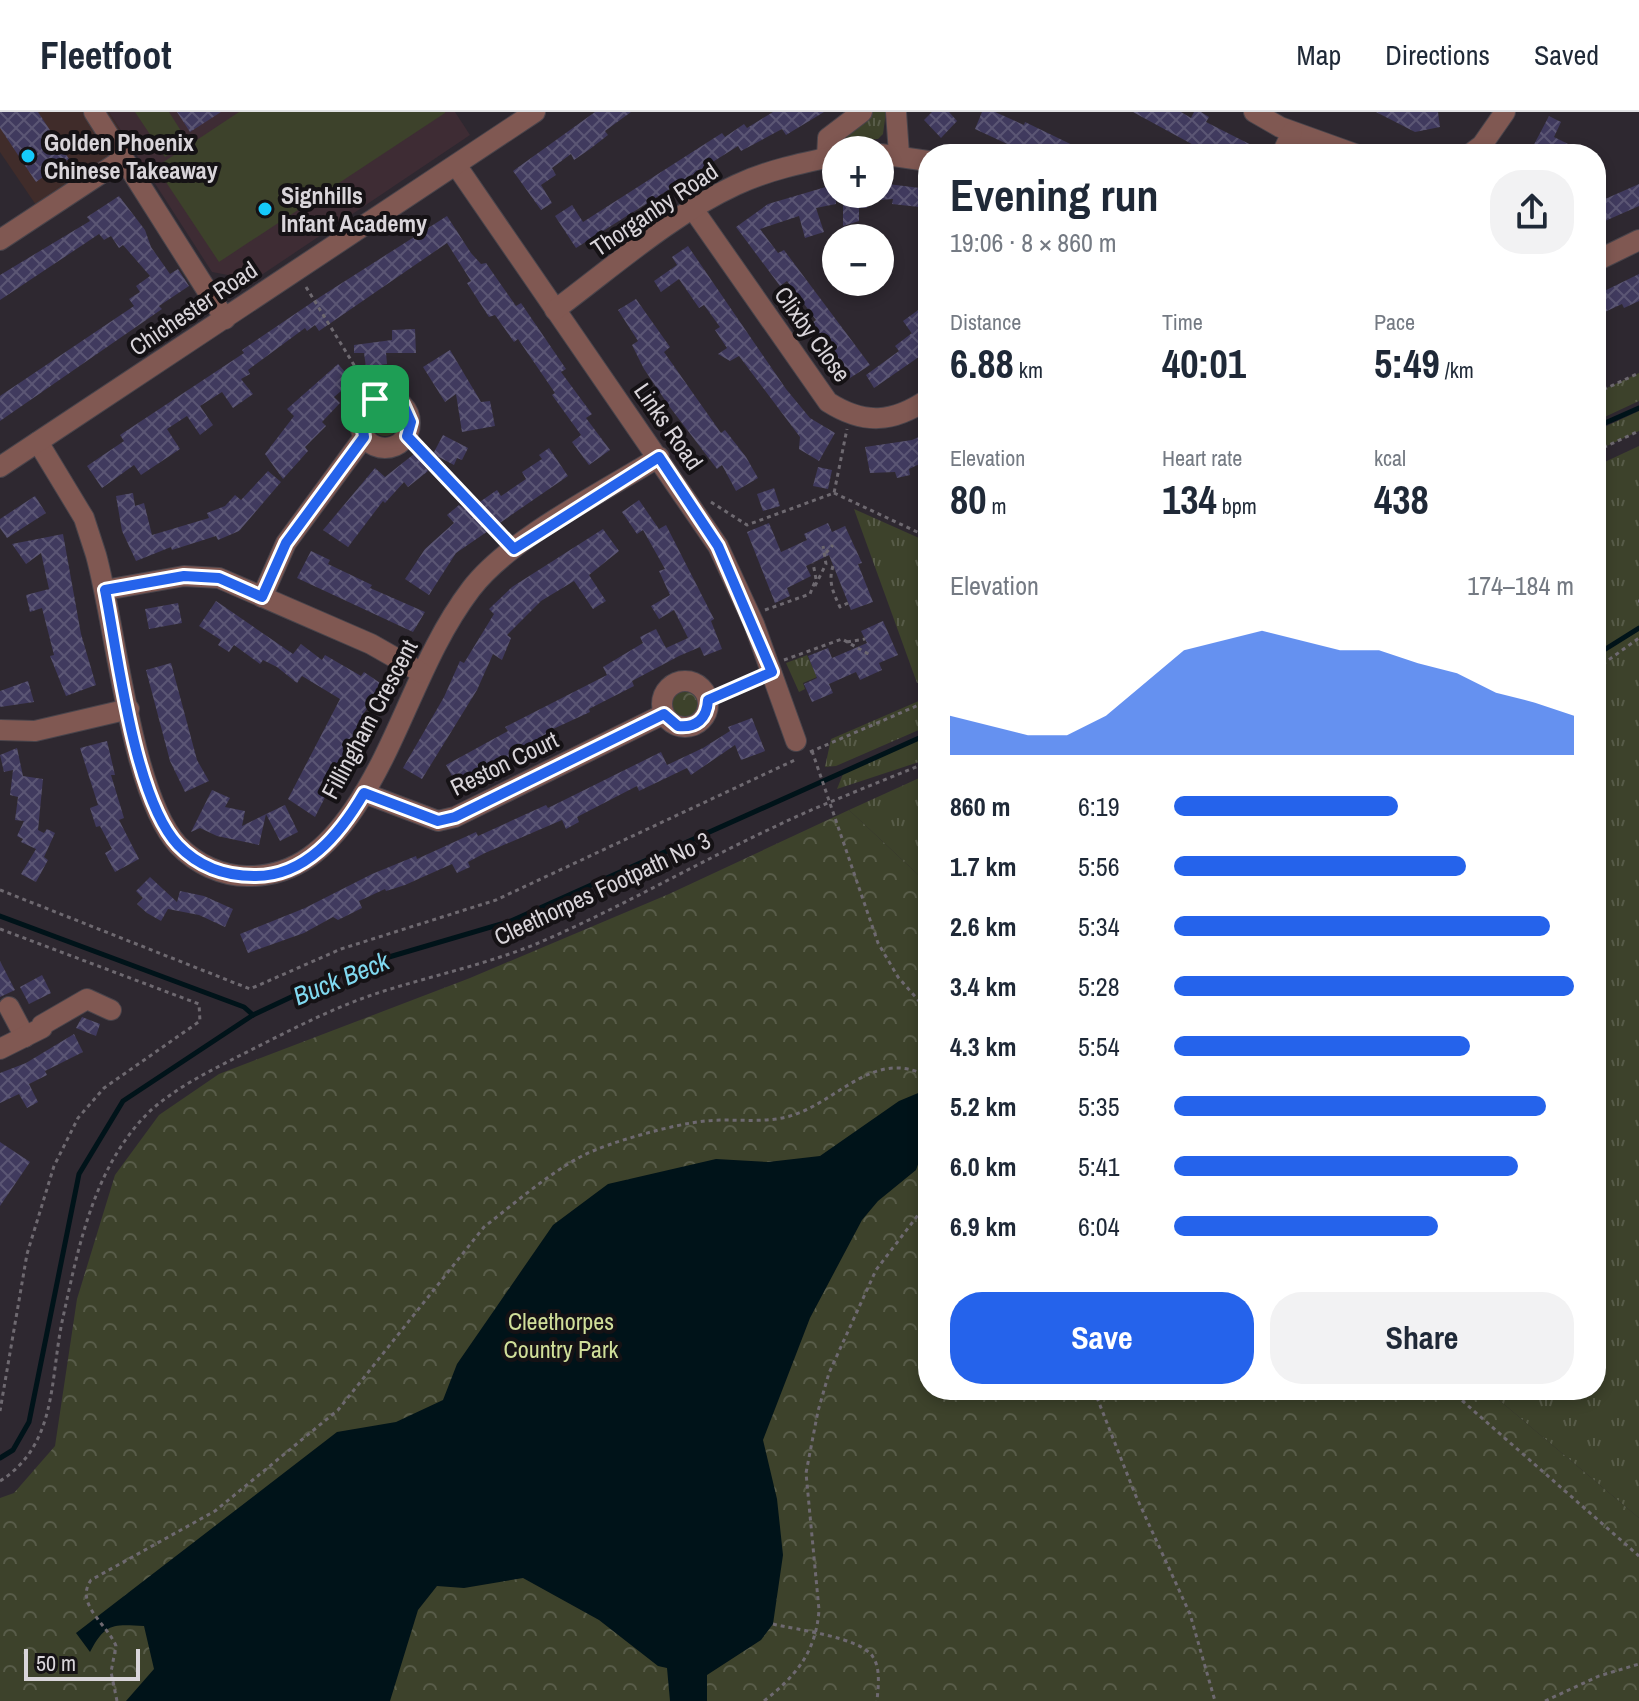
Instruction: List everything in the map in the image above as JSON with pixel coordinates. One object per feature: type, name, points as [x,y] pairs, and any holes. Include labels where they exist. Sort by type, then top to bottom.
[{"type":"street","points":[[94,112],[225,319]]},
{"type":"street","name":"Chichester Road","points":[[0,467],[535,112]]},
{"type":"street","points":[[831,136],[862,112]]},
{"type":"street","points":[[892,136],[896,112]]},
{"type":"street","points":[[1254,112],[1292,132],[1326,144]]},
{"type":"street","points":[[1483,144],[1505,112]]},
{"type":"street","points":[[1287,144],[1292,132]]},
{"type":"street","points":[[894,155],[918,159]]},
{"type":"street","points":[[0,240],[123,159]]},
{"type":"street","name":"Thorganby Road","points":[[555,310],[693,209],[737,184],[794,164],[822,159]]},
{"type":"street","name":"Links Road","points":[[456,165],[718,546],[750,616],[796,741]]},
{"type":"street","name":"Clixby Close","points":[[693,209],[828,402],[850,416],[879,419],[910,411],[918,406]]},
{"type":"street","points":[[1606,256],[1639,240]]},
{"type":"street","points":[[262,597],[286,543],[364,437],[361,415],[375,399],[394,399],[403,404],[411,422],[407,436],[394,447],[383,448],[364,437]]},
{"type":"street","name":"Fillingham Crescent","points":[[38,442],[84,518],[105,590],[146,786],[160,816],[177,844],[201,863],[228,876],[260,877],[288,871],[313,857],[334,836],[364,793],[422,673],[471,589],[514,549],[659,457]]},
{"type":"street","points":[[105,590],[184,576],[219,578],[371,644],[422,673]]},
{"type":"street","points":[[678,681],[698,684],[708,700],[703,718],[696,724],[678,726],[664,714],[664,694],[678,681]]},
{"type":"street","points":[[0,730],[35,731],[129,709]]},
{"type":"street","name":"Reston Court","points":[[364,793],[438,821],[455,817],[664,714]]},
{"type":"street","points":[[0,1049],[87,999],[111,1010]]},
{"type":"street","points":[[9,1007],[33,1032]]},
{"type":"path","points":[[295,269],[375,399]]},
{"type":"path","points":[[1606,388],[1639,373]]},
{"type":"path","points":[[834,493],[850,416]]},
{"type":"path","points":[[1606,446],[1639,431]]},
{"type":"path","points":[[407,436],[514,549]]},
{"type":"path","points":[[688,500],[704,498],[747,525],[834,493],[918,532]]},
{"type":"path","points":[[826,553],[833,545]]},
{"type":"path","points":[[750,616],[798,599],[813,589],[826,564],[823,546]]},
{"type":"path","points":[[813,563],[813,589]]},
{"type":"path","points":[[826,564],[835,565],[829,579],[840,607],[848,603]]},
{"type":"path","points":[[1606,662],[1639,638]]},
{"type":"path","points":[[708,700],[770,669],[842,639],[870,655]]},
{"type":"path","points":[[847,642],[865,639]]},
{"type":"path","points":[[0,890],[250,989],[341,949],[496,900],[812,751],[918,705]]},
{"type":"path","points":[[815,763],[878,943],[898,977],[918,1000]]},
{"type":"path","name":"Cleethorpes Footpath No 3","points":[[0,1481],[25,1460],[41,1437],[62,1325],[101,1180],[120,1148],[148,1113],[222,1065],[318,1016],[534,945],[623,904],[771,828],[918,766]]},
{"type":"path","points":[[0,929],[199,1004],[200,1021],[104,1088],[78,1118],[54,1166],[27,1254],[0,1411]]},
{"type":"path","points":[[117,1701],[111,1672],[116,1646],[85,1596],[91,1580],[215,1511],[314,1433],[338,1410],[484,1227],[578,1158],[690,1124],[789,1116],[883,1068],[906,1067],[918,1072]]},
{"type":"path","points":[[764,1701],[795,1674],[816,1634],[819,1610],[806,1473],[829,1373],[876,1270],[918,1215]]},
{"type":"path","points":[[1098,1400],[1135,1494],[1190,1614],[1215,1701]]},
{"type":"path","points":[[1461,1400],[1639,1556]]},
{"type":"path","points":[[773,1624],[853,1643],[872,1655],[878,1674],[877,1701]]},
{"type":"path","points":[[1545,1701],[1599,1676],[1639,1664]]},
{"type":"shaded area","points":[[0,112],[109,112],[130,146],[36,205],[0,152]]},
{"type":"shaded area","name":"Signhills Infant Academy","points":[[109,112],[455,112],[470,135],[254,280],[212,272]]},
{"type":"shaded area","points":[[918,1093],[916,1170],[878,1201],[862,1220],[810,1318],[763,1440],[777,1499],[783,1555],[773,1624],[761,1640],[707,1675],[707,1701],[670,1701],[667,1668],[658,1666],[599,1620],[523,1578],[464,1588],[437,1586],[418,1610],[390,1701],[126,1701],[154,1669],[144,1626],[111,1627],[100,1635],[90,1652],[76,1633],[337,1432],[396,1422],[443,1400],[457,1364],[553,1225],[608,1184],[716,1159],[768,1162],[820,1156],[899,1101]]},
{"type":"green space","points":[[135,112],[169,112],[188,142],[165,157]]},
{"type":"green space","points":[[239,112],[445,113],[219,262],[156,167]]},
{"type":"green space","points":[[871,112],[886,112],[881,136],[844,136]]},
{"type":"green space","points":[[1639,373],[1639,401],[1606,416],[1606,388]]},
{"type":"green space","points":[[385,410],[394,414],[398,423],[394,432],[385,436],[376,432],[372,423],[376,414]]},
{"type":"green space","points":[[1639,411],[1639,431],[1606,446],[1606,426]]},
{"type":"green space","points":[[1639,446],[1639,1518],[1499,1400],[1606,1400],[1606,461]]},
{"type":"green space","points":[[854,509],[918,538],[917,683]]},
{"type":"green space","points":[[807,655],[817,677],[803,683],[805,689],[799,692],[786,663]]},
{"type":"green space","points":[[686,688],[697,693],[702,704],[697,715],[686,720],[675,715],[670,704],[675,693]]},
{"type":"green space","points":[[918,701],[918,730],[836,766],[825,767],[831,739]]},
{"type":"green space","points":[[918,740],[918,762],[837,789],[843,774]]},
{"type":"green space","points":[[918,779],[918,875],[849,810]]},
{"type":"green space","name":"Cleethorpes Country Park","points":[[849,810],[918,875],[918,1400],[1499,1400],[1639,1518],[1639,1701],[0,1701],[0,1498],[14,1493],[55,1446],[77,1299],[115,1175],[159,1115],[219,1074],[470,978],[669,894]]},
{"type":"building","points":[[0,112],[38,112],[69,159],[36,182],[0,128]]},
{"type":"building","points":[[177,112],[221,112],[190,132]]},
{"type":"building","points":[[595,112],[631,112],[605,131],[608,135],[590,149],[574,160],[571,154],[552,168],[556,175],[541,185],[552,203],[541,210],[513,171]]},
{"type":"building","points":[[773,112],[824,112],[786,135],[782,129],[741,151],[738,146],[576,248],[555,216],[572,205],[583,222],[722,133],[725,137],[744,124],[747,128]]},
{"type":"building","points":[[932,112],[949,112],[957,121],[941,138],[924,120]]},
{"type":"building","points":[[982,112],[995,112],[1024,125],[1025,122],[1070,144],[1007,144],[975,129]]},
{"type":"building","points":[[1133,112],[1181,112],[1191,118],[1194,112],[1201,112],[1209,117],[1206,122],[1249,144],[1192,144]]},
{"type":"building","points":[[1376,112],[1438,112],[1440,127],[1415,132]]},
{"type":"building","points":[[1549,116],[1561,122],[1554,137],[1568,144],[1534,144]]},
{"type":"building","points":[[1639,184],[1639,206],[1606,221],[1606,199]]},
{"type":"building","points":[[894,185],[918,188],[918,207],[894,204]]},
{"type":"building","points":[[822,188],[822,207],[816,208],[822,233],[805,238],[799,216],[760,229],[778,253],[784,250],[870,365],[850,378],[811,324],[816,320],[787,281],[780,286],[736,227],[768,204]]},
{"type":"building","points":[[119,196],[145,230],[151,247],[170,274],[178,269],[189,286],[159,306],[162,309],[0,421],[0,396],[134,306],[129,299],[140,292],[136,286],[150,276],[123,245],[119,248],[111,236],[104,240],[99,234],[0,300],[0,275],[90,221],[87,217]]},
{"type":"building","points":[[843,208],[859,208],[859,221],[843,224]]},
{"type":"building","points":[[447,216],[471,253],[481,264],[486,263],[516,306],[521,303],[566,369],[561,372],[592,414],[586,418],[610,450],[589,465],[572,442],[581,435],[552,395],[555,393],[518,339],[514,342],[495,315],[489,317],[447,243],[319,331],[315,325],[307,331],[305,328],[248,370],[250,374],[241,379],[253,394],[233,408],[222,392],[200,406],[213,425],[200,435],[187,416],[167,429],[180,449],[141,475],[134,465],[102,488],[87,466],[124,441],[120,435],[244,353],[242,350],[320,297]]},
{"type":"building","points":[[688,246],[786,389],[810,418],[835,433],[819,461],[799,449],[800,437],[739,356],[730,361],[718,354],[727,348],[715,330],[720,327],[704,305],[699,308],[679,279],[661,292],[654,281],[677,265],[672,257]]},
{"type":"building","points":[[1639,274],[1639,301],[1606,311],[1606,290]]},
{"type":"building","points":[[636,299],[670,347],[664,352],[721,433],[725,430],[746,457],[758,478],[736,491],[722,465],[717,469],[669,406],[644,369],[632,345],[638,341],[618,310]]},
{"type":"building","points":[[918,310],[918,342],[903,321]]},
{"type":"building","points":[[415,329],[416,353],[386,353],[387,364],[366,367],[364,353],[354,353],[354,345],[392,340],[392,330]]},
{"type":"building","points":[[912,333],[918,341],[918,358],[874,388],[866,375],[899,351],[895,346]]},
{"type":"building","points":[[450,350],[481,402],[490,401],[495,426],[462,432],[456,394],[445,402],[423,367]]},
{"type":"building","points":[[338,364],[353,381],[334,397],[340,403],[322,422],[326,426],[305,447],[308,451],[283,479],[265,454],[294,416],[287,409]]},
{"type":"building","points":[[443,435],[468,448],[462,460],[457,458],[454,465],[433,454]]},
{"type":"building","points":[[918,437],[918,465],[909,469],[910,475],[897,478],[895,472],[870,473],[865,447]]},
{"type":"building","points":[[549,448],[568,476],[456,553],[429,595],[405,579],[425,549],[454,523],[447,515],[459,505],[468,510],[497,490],[501,496],[526,479],[522,472],[542,459],[539,455]]},
{"type":"building","points":[[414,454],[428,471],[408,487],[404,482],[385,503],[383,501],[348,547],[323,530],[375,468],[385,477]]},
{"type":"building","points":[[818,467],[832,470],[828,489],[813,486]]},
{"type":"building","points":[[268,471],[281,482],[239,531],[218,540],[216,536],[172,550],[171,547],[136,561],[122,531],[116,496],[133,493],[135,506],[144,503],[152,535],[209,518],[207,513],[225,506],[235,495],[241,500]]},
{"type":"building","points":[[774,488],[780,506],[763,511],[757,494]]},
{"type":"building","points":[[35,496],[46,513],[7,538],[0,528],[0,519]]},
{"type":"building","points":[[639,500],[659,529],[666,525],[714,619],[711,621],[722,649],[704,656],[700,647],[679,656],[632,681],[634,686],[589,709],[590,712],[553,729],[555,734],[544,740],[542,737],[510,754],[512,758],[457,785],[446,765],[508,731],[505,727],[607,675],[603,667],[643,643],[640,637],[656,629],[666,648],[688,638],[674,610],[659,619],[651,606],[670,595],[659,571],[665,569],[643,530],[637,534],[622,512]]},
{"type":"building","points":[[769,523],[781,552],[807,540],[804,534],[828,523],[832,532],[845,526],[862,563],[858,564],[873,602],[851,610],[829,555],[806,566],[811,576],[787,588],[790,596],[775,603],[747,532]]},
{"type":"building","points":[[603,529],[619,551],[589,575],[606,601],[593,609],[574,581],[541,601],[507,635],[511,638],[502,660],[493,654],[477,690],[422,779],[403,768],[444,697],[460,661],[464,663],[494,614],[489,609],[512,587]]},
{"type":"building","points":[[63,534],[81,634],[96,685],[66,696],[50,656],[54,655],[42,608],[30,612],[26,595],[49,589],[41,553],[26,564],[12,544]]},
{"type":"building","points":[[311,551],[330,560],[328,564],[372,585],[370,588],[425,612],[413,632],[297,578]]},
{"type":"building","points":[[216,601],[293,654],[301,644],[322,660],[325,655],[361,676],[364,672],[383,685],[362,716],[365,718],[360,729],[315,817],[288,799],[340,699],[302,676],[297,683],[277,667],[263,660],[260,664],[234,645],[229,652],[218,645],[221,640],[199,626]]},
{"type":"building","points":[[178,603],[182,623],[149,629],[145,609]]},
{"type":"building","points":[[883,621],[898,655],[879,663],[882,670],[860,680],[856,672],[829,684],[833,693],[812,702],[804,684],[817,678],[808,656],[828,648],[832,658],[867,643],[861,631]]},
{"type":"building","points":[[171,663],[197,760],[209,781],[185,792],[170,761],[146,670]]},
{"type":"building","points":[[28,681],[34,702],[0,707],[0,691]]},
{"type":"building","points":[[752,718],[765,751],[741,760],[735,745],[691,775],[687,768],[639,791],[637,786],[577,817],[579,822],[566,829],[562,820],[485,853],[468,862],[470,867],[457,873],[452,864],[405,885],[385,889],[359,901],[362,908],[338,920],[333,917],[304,933],[248,953],[240,934],[305,908],[416,856],[417,859],[476,832],[478,836],[546,805],[548,808],[661,752],[667,765],[703,748],[730,731],[728,727]]},
{"type":"building","points":[[107,741],[115,775],[111,775],[124,818],[119,820],[139,859],[115,872],[105,853],[112,849],[100,826],[96,827],[90,808],[98,805],[80,748]]},
{"type":"building","points":[[17,748],[23,776],[43,779],[38,830],[44,833],[47,829],[55,833],[44,857],[48,860],[36,882],[21,874],[36,849],[21,842],[23,839],[17,836],[24,821],[15,820],[18,797],[10,795],[13,770],[4,772],[0,755]]},
{"type":"building","points":[[212,790],[230,798],[225,807],[245,811],[242,826],[266,814],[259,845],[217,836],[200,828],[191,832]]},
{"type":"building","points":[[285,805],[298,832],[280,841],[266,814]]},
{"type":"building","points":[[150,877],[177,902],[180,891],[204,896],[233,909],[225,927],[199,915],[168,909],[161,921],[147,913],[137,904],[143,898],[136,891]]},
{"type":"building","points":[[0,961],[15,990],[0,997]]},
{"type":"building","points":[[42,975],[51,993],[29,1004],[20,987]]},
{"type":"building","points":[[82,1017],[100,1024],[96,1036],[76,1028]]},
{"type":"building","points":[[74,1034],[83,1052],[45,1071],[47,1075],[29,1084],[38,1102],[27,1108],[19,1094],[0,1103],[0,1073],[26,1063]]},
{"type":"building","points":[[0,1142],[30,1162],[0,1206]]},
{"type":"waterway","name":"Buck Beck","points":[[1606,423],[1639,408]]},
{"type":"waterway","points":[[1606,649],[1639,628]]},
{"type":"waterway","name":"Buck Beck","points":[[0,1458],[13,1450],[29,1422],[79,1174],[123,1101],[253,1015],[355,967],[511,921],[918,738]]},
{"type":"waterway","points":[[0,916],[244,1007],[253,1015]]},
{"type":"place","name":"Golden Phoenix Chinese Takeaway","points":[[28,156]]},
{"type":"place","name":"Signhills Infant Academy","points":[[265,209]]},
{"type":"route","points":[[385,397],[403,404],[411,422],[407,436],[514,549],[659,457],[718,546],[772,672],[708,700],[708,710],[696,724],[678,726],[664,714],[455,817],[438,821],[364,793],[334,836],[313,857],[288,871],[260,877],[228,876],[201,863],[177,844],[146,786],[105,590],[184,576],[219,578],[262,597],[286,543],[364,437],[360,426],[361,415],[375,399],[385,397]]}]
